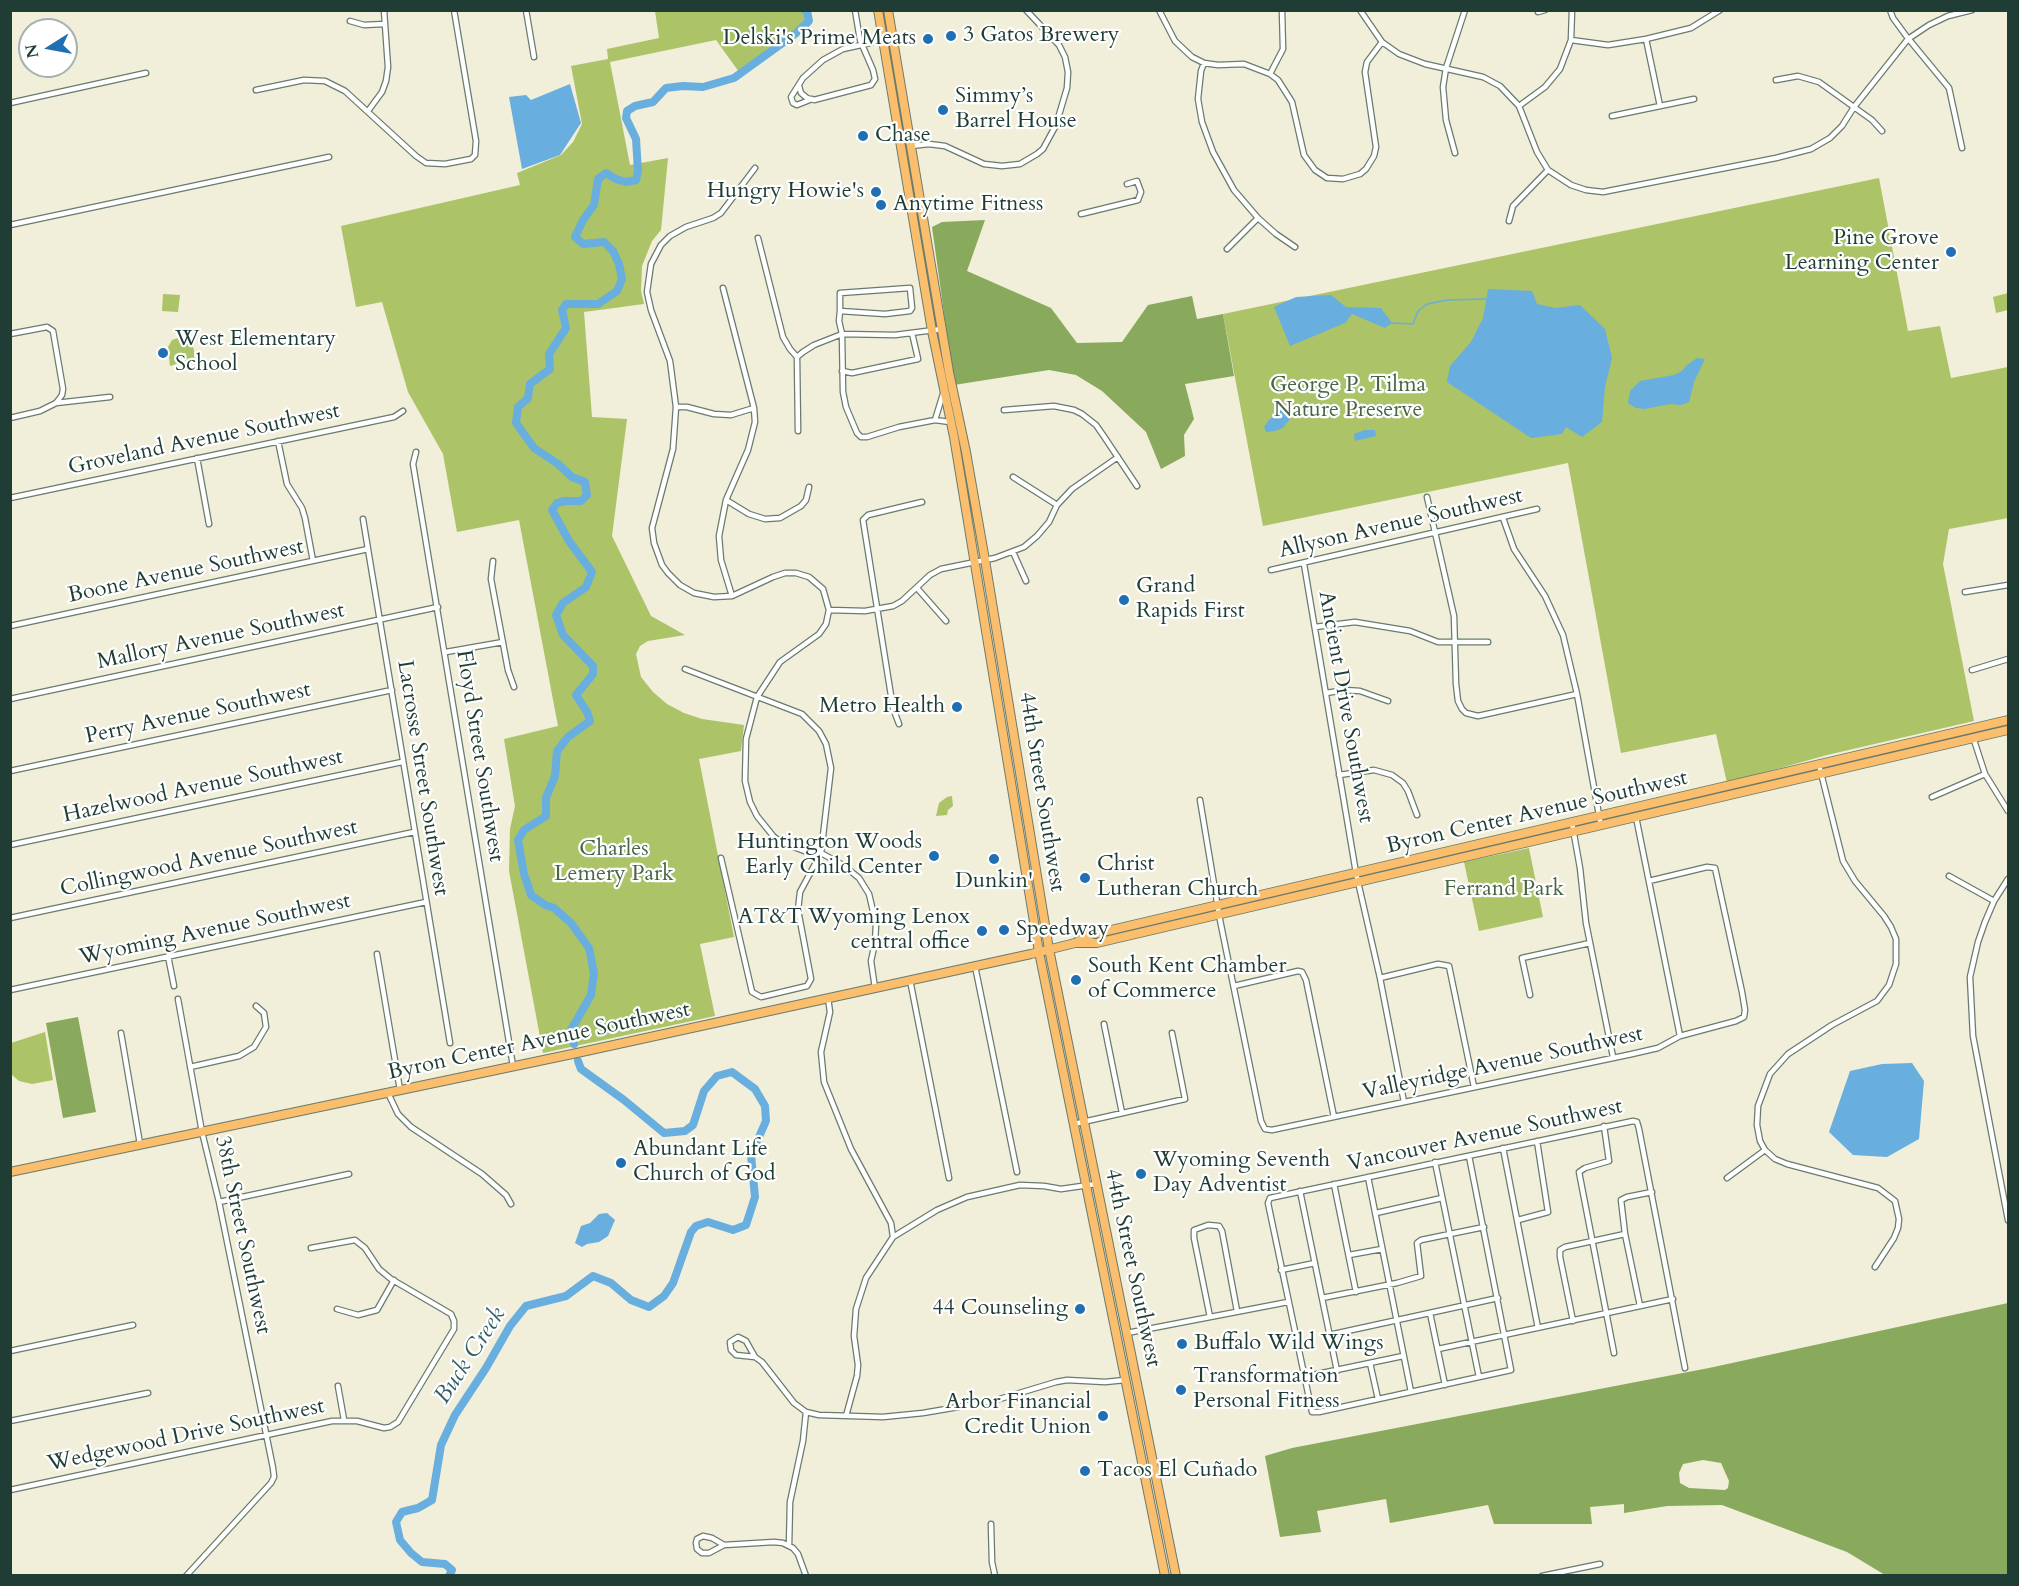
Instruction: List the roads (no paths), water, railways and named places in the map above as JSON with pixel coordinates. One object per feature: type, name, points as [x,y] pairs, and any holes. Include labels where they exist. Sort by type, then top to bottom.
[{"type":"main road","name":"44th Street Southwest","points":[[888,12],[942,329],[985,560],[1049,949],[1176,1575]]},
{"type":"main road","points":[[878,13],[888,12]]},
{"type":"main road","name":"44th Street Southwest","points":[[878,13],[974,561],[1039,952],[1166,1575]]},
{"type":"main road","points":[[900,137],[905,144],[911,146]]},
{"type":"main road","points":[[902,148],[913,156]]},
{"type":"main road","points":[[919,253],[929,252]]},
{"type":"main road","points":[[993,672],[1005,683]]},
{"type":"main road","name":"Byron Center Avenue Southwest","points":[[1075,943],[1093,934],[2008,720]]},
{"type":"main road","name":"Byron Center Avenue Southwest","points":[[10,1172],[388,1093],[1075,943],[1097,943],[2008,730]]},
{"type":"main road","points":[[1098,1239],[1107,1241]]},
{"type":"main road","points":[[1116,1333],[1127,1333]]},
{"type":"main road","points":[[1124,1370],[1136,1379]]},
{"type":"main road","points":[[1126,1380],[1139,1392]]},
{"type":"main road","points":[[1138,1441],[1149,1447]]},
{"type":"main road","points":[[1155,1522],[1160,1526],[1166,1525]]},
{"type":"street","points":[[368,111],[382,92],[386,81],[388,67],[384,10]]},
{"type":"street","points":[[256,90],[304,80],[325,81],[345,91],[426,163],[445,164],[471,159],[475,155],[476,141],[454,10]]},
{"type":"street","points":[[526,10],[534,57]]},
{"type":"street","points":[[855,10],[857,31],[862,43],[873,70],[875,79],[871,85],[795,105],[792,94],[807,74],[823,60],[843,49],[862,43],[883,40]]},
{"type":"street","points":[[911,146],[929,144],[945,146],[984,164],[1002,166],[1020,164],[1043,148],[1056,124],[1067,88],[1068,72],[1065,57],[1059,45],[1026,10]]},
{"type":"street","points":[[1159,10],[1175,41],[1192,57],[1204,63],[1218,65],[1244,64],[1270,74],[1278,80],[1292,102],[1302,148],[1310,165],[1327,178],[1352,178],[1366,169],[1374,156],[1376,147],[1365,72],[1367,62],[1382,42]]},
{"type":"street","points":[[1270,74],[1283,49],[1282,10]]},
{"type":"street","points":[[1360,10],[1382,42],[1410,59],[1491,81],[1511,96],[1519,106],[1537,152],[1548,170],[1571,184],[1586,190],[1603,192],[1810,149],[1830,138],[1842,126],[1854,107],[1908,39],[1932,23],[1972,10]]},
{"type":"street","points":[[1455,153],[1443,103],[1443,87],[1446,68],[1465,10]]},
{"type":"street","points":[[1519,106],[1536,95],[1555,77],[1571,40],[1572,10]]},
{"type":"street","points":[[1571,40],[1608,45],[1646,39],[1691,28],[1720,10]]},
{"type":"street","points":[[1890,10],[1908,39],[1949,88],[1962,148]]},
{"type":"street","points":[[350,21],[364,25],[384,24]]},
{"type":"street","points":[[1646,39],[1660,106]]},
{"type":"street","points":[[1204,63],[1198,99],[1206,135],[1222,169],[1234,190],[1258,218],[1295,247]]},
{"type":"street","points":[[10,103],[146,74]]},
{"type":"street","points":[[1776,80],[1798,76],[1811,79],[1872,120],[1882,131]]},
{"type":"street","points":[[799,86],[801,93],[812,99]]},
{"type":"street","points":[[1612,116],[1694,99]]},
{"type":"street","points":[[10,225],[328,157]]},
{"type":"street","points":[[755,168],[721,213],[670,236],[661,245],[651,264],[647,292],[651,310],[670,360],[676,407],[669,472],[652,528],[662,565],[680,585],[694,592],[714,597],[732,596],[779,575],[796,573],[809,577],[819,584],[826,595],[829,610],[826,624],[819,634],[780,662],[757,697],[748,729],[744,760],[745,781],[750,802],[766,829],[783,843],[807,852],[821,853],[843,865],[859,878],[869,894],[876,924],[871,962],[875,988]]},
{"type":"street","points":[[1509,221],[1513,206],[1548,170]]},
{"type":"street","points":[[1081,214],[1138,200],[1141,192],[1137,181],[1127,184]]},
{"type":"street","points":[[1227,249],[1258,218]]},
{"type":"street","points":[[758,238],[783,337],[797,357],[798,431]]},
{"type":"street","points":[[723,288],[754,408],[755,422],[748,450],[726,500],[719,537],[722,560],[732,596]]},
{"type":"street","points":[[840,311],[885,314],[910,311],[910,288],[840,293],[840,311],[842,334],[842,371],[846,407],[861,437],[935,420],[950,422]]},
{"type":"street","points":[[10,334],[43,327],[54,332],[63,389],[56,403]]},
{"type":"street","points":[[797,357],[814,345],[842,334],[895,335],[942,329]]},
{"type":"street","points":[[842,371],[852,372],[918,359],[912,333]]},
{"type":"street","points":[[935,420],[944,393]]},
{"type":"street","points":[[10,418],[40,411],[56,403],[110,397]]},
{"type":"street","points":[[1004,410],[1054,406],[1074,410],[1096,426],[1137,486]]},
{"type":"street","points":[[676,407],[687,407],[714,414],[731,414],[754,408]]},
{"type":"street","name":"Groveland Avenue Southwest","points":[[10,498],[393,417],[403,411]]},
{"type":"street","points":[[278,441],[287,484],[302,508],[305,518],[313,561]]},
{"type":"street","name":"Floyd Street Southwest","points":[[416,452],[413,464],[513,1066]]},
{"type":"street","points":[[829,610],[847,612],[877,610],[902,602],[930,575],[941,569],[985,560],[1024,547],[1037,536],[1049,522],[1057,505],[1080,482],[1118,457]]},
{"type":"street","points":[[197,459],[209,524]]},
{"type":"street","points":[[1013,477],[1057,505]]},
{"type":"street","points":[[726,500],[749,514],[765,519],[780,518],[801,506],[806,500],[809,488]]},
{"type":"street","points":[[1427,497],[1454,616],[1454,667],[1458,701],[1466,713],[1485,715],[1577,694]]},
{"type":"street","points":[[899,724],[893,708],[863,520],[868,515],[922,502]]},
{"type":"street","name":"Allyson Avenue Southwest","points":[[1271,570],[1537,509]]},
{"type":"street","points":[[1503,518],[1514,549],[1535,579],[1554,614],[1569,657],[1601,826]]},
{"type":"street","name":"Lacrosse Street Southwest","points":[[363,519],[450,1042]]},
{"type":"street","name":"Boone Avenue Southwest","points":[[10,626],[368,549]]},
{"type":"street","points":[[1013,552],[1026,581]]},
{"type":"street","points":[[492,561],[491,579],[508,670],[514,687]]},
{"type":"street","name":"Ancient Drive Southwest","points":[[1304,564],[1356,873],[1380,978],[1404,1102]]},
{"type":"street","points":[[1965,592],[2008,585]]},
{"type":"street","points":[[917,588],[946,621]]},
{"type":"street","name":"Mallory Avenue Southwest","points":[[10,699],[438,607]]},
{"type":"street","points":[[1315,627],[1355,622],[1410,631],[1438,642],[1488,642]]},
{"type":"street","points":[[446,652],[503,642]]},
{"type":"street","points":[[1972,670],[2008,659]]},
{"type":"street","points":[[685,669],[802,714],[819,731],[826,744],[831,760],[831,777],[821,853],[800,892],[799,916],[811,979],[807,986],[761,997],[752,992],[721,858]]},
{"type":"street","name":"Perry Avenue Southwest","points":[[10,771],[392,690]]},
{"type":"street","points":[[1326,693],[1345,690],[1360,691],[1388,701]]},
{"type":"street","points":[[1971,729],[1986,774],[2008,811]]},
{"type":"street","name":"Hazelwood Avenue Southwest","points":[[10,845],[402,762]]},
{"type":"street","points":[[1819,765],[1843,861],[1855,881],[1891,927],[1896,939],[1896,964],[1889,985],[1877,1001],[1832,1025],[1796,1049],[1770,1074],[1758,1106],[1757,1125],[1760,1141],[1765,1150],[1775,1159],[1878,1188],[1894,1201],[1898,1228],[1875,1267]]},
{"type":"street","points":[[1340,775],[1369,770],[1392,775],[1408,791],[1417,815]]},
{"type":"street","points":[[1932,797],[1986,774]]},
{"type":"street","points":[[1200,800],[1219,915],[1234,986],[1302,972],[1306,980],[1334,1117]]},
{"type":"street","points":[[1635,808],[1680,1036]]},
{"type":"street","points":[[1572,823],[1590,943],[1613,1057]]},
{"type":"street","name":"Collingwood Avenue Southwest","points":[[10,918],[414,832]]},
{"type":"street","name":"Valleyridge Avenue Southwest","points":[[1234,986],[1264,1130],[1658,1048],[1680,1036],[1736,1021],[1743,1017],[1745,1010],[1742,992],[1715,868],[1707,867],[1649,880]]},
{"type":"street","points":[[1949,876],[1994,901]]},
{"type":"street","points":[[2008,879],[1984,922],[1970,977],[1973,1036],[2007,1203],[2008,1220]]},
{"type":"street","name":"Wyoming Avenue Southwest","points":[[10,990],[426,902]]},
{"type":"street","points":[[1530,995],[1522,958],[1590,943]]},
{"type":"street","points":[[377,954],[400,1090]]},
{"type":"street","points":[[168,956],[174,986]]},
{"type":"street","points":[[1380,978],[1438,964],[1449,966],[1474,1087]]},
{"type":"street","points":[[975,966],[1017,1172]]},
{"type":"street","points":[[910,980],[949,1178]]},
{"type":"street","points":[[828,998],[830,1012],[821,1052],[824,1082],[851,1149],[891,1223],[893,1238]]},
{"type":"street","name":"38th Street Southwest","points":[[178,999],[202,1132],[219,1202],[267,1435],[273,1477],[271,1483],[186,1575]]},
{"type":"street","points":[[190,1067],[239,1056],[254,1047],[266,1027],[264,1013],[256,1006]]},
{"type":"street","points":[[1104,1024],[1122,1113]]},
{"type":"street","points":[[121,1033],[140,1144]]},
{"type":"street","points":[[1074,1124],[1185,1099],[1172,1033]]},
{"type":"street","points":[[388,1093],[398,1114],[411,1127],[482,1174],[506,1195],[511,1204]]},
{"type":"street","name":"Vancouver Avenue Southwest","points":[[1281,1270],[1269,1199],[1604,1126],[1637,1122],[1652,1192]]},
{"type":"street","points":[[1604,1126],[1610,1161],[1579,1172],[1614,1353]]},
{"type":"street","points":[[1518,1220],[1548,1212],[1537,1141]]},
{"type":"street","points":[[1503,1148],[1538,1328]]},
{"type":"street","points":[[1727,1178],[1765,1150]]},
{"type":"street","points":[[1315,1263],[1281,1270],[1312,1412],[1511,1370],[1469,1156]]},
{"type":"street","points":[[1435,1162],[1479,1377]]},
{"type":"street","points":[[219,1202],[349,1174]]},
{"type":"street","points":[[1368,1177],[1411,1392]]},
{"type":"street","points":[[846,1416],[857,1376],[858,1365],[854,1336],[856,1309],[866,1278],[893,1238],[937,1210],[967,1197],[1020,1185],[1061,1189],[1096,1184]]},
{"type":"street","points":[[1334,1184],[1356,1292]]},
{"type":"street","points":[[1300,1191],[1336,1371]]},
{"type":"street","points":[[1640,1306],[1625,1234],[1621,1200],[1652,1192],[1685,1368]]},
{"type":"street","points":[[1376,1213],[1442,1198]]},
{"type":"street","points":[[1210,1317],[1194,1230],[1198,1227],[1219,1226],[1222,1231],[1237,1311]]},
{"type":"street","points":[[1322,1298],[1421,1276],[1417,1243],[1421,1240],[1484,1227]]},
{"type":"street","points":[[1573,1321],[1560,1250],[1625,1234]]},
{"type":"street","name":"Wedgewood Drive Southwest","points":[[10,1490],[344,1420],[384,1428],[398,1422],[454,1329],[451,1314],[379,1269],[365,1248],[355,1240],[311,1248]]},
{"type":"street","points":[[1349,1256],[1382,1249]]},
{"type":"street","points":[[336,1309],[358,1315],[376,1310],[394,1280]]},
{"type":"street","points":[[1329,1335],[1498,1298]]},
{"type":"street","points":[[1438,1349],[1673,1299]]},
{"type":"street","points":[[1127,1333],[1287,1302]]},
{"type":"street","points":[[1430,1313],[1445,1385]]},
{"type":"street","points":[[10,1351],[133,1324]]},
{"type":"street","points":[[755,1357],[736,1355],[731,1350],[730,1342],[741,1337],[746,1341],[755,1357],[762,1362],[794,1403],[806,1412],[819,1415],[883,1417],[924,1413],[993,1401],[1067,1380],[1105,1383],[1126,1380]]},
{"type":"street","points":[[1303,1377],[1403,1356]]},
{"type":"street","points":[[1370,1363],[1378,1399]]},
{"type":"street","points":[[338,1386],[344,1420]]},
{"type":"street","points":[[10,1420],[148,1393]]},
{"type":"street","points":[[789,1546],[790,1502],[803,1441],[806,1412]]},
{"type":"street","points":[[991,1524],[992,1562],[995,1575]]},
{"type":"street","points":[[724,1545],[703,1536],[697,1539],[696,1544],[697,1549],[702,1553],[724,1545],[774,1542],[789,1546],[798,1554],[806,1575]]},
{"type":"street","points":[[1542,1575],[1600,1564]]},
{"type":"water","points":[[570,84],[581,123],[560,155],[522,169],[509,97],[526,95],[531,100]]},
{"type":"water","points":[[1488,289],[1532,291],[1537,304],[1555,308],[1580,305],[1605,329],[1612,358],[1605,387],[1602,422],[1582,437],[1566,427],[1562,434],[1531,438],[1447,382],[1450,366],[1471,342],[1483,318]]},
{"type":"water","points":[[1331,295],[1346,307],[1381,308],[1392,323],[1385,328],[1352,314],[1345,323],[1290,346],[1274,307],[1296,297]]},
{"type":"water","points":[[1697,358],[1705,359],[1694,382],[1689,402],[1645,409],[1636,408],[1628,403],[1630,391],[1640,381],[1674,375]]},
{"type":"water","points":[[1291,408],[1292,416],[1283,428],[1266,432],[1264,427],[1280,409]]},
{"type":"water","points":[[1365,430],[1375,430],[1376,436],[1355,441],[1354,434]]},
{"type":"water","points":[[1912,1063],[1924,1081],[1919,1139],[1887,1157],[1853,1155],[1829,1132],[1850,1071],[1882,1064]]},
{"type":"water","points":[[607,1213],[615,1220],[608,1236],[599,1242],[582,1247],[575,1243],[581,1226],[590,1223],[599,1214]]},
{"type":"waterway","name":"Buck Creek","points":[[574,1044],[571,1030],[591,995],[594,973],[589,948],[571,923],[554,908],[545,905],[531,895],[524,874],[518,840],[524,830],[546,816],[546,798],[555,776],[557,751],[568,737],[590,721],[576,695],[593,674],[593,666],[563,635],[556,615],[563,603],[586,587],[592,572],[569,541],[552,510],[557,503],[581,501],[587,495],[585,482],[572,477],[558,464],[534,448],[516,423],[518,407],[528,398],[530,384],[550,369],[549,354],[566,328],[562,310],[566,304],[598,304],[617,291],[622,279],[613,251],[604,242],[583,244],[575,237],[583,220],[594,205],[598,179],[606,173],[626,182],[636,180],[638,171],[636,139],[626,118],[627,111],[635,106],[653,102],[666,88],[703,87],[734,78],[795,34],[809,21],[805,10]]},
{"type":"waterway","points":[[1392,323],[1413,324],[1418,311],[1427,304],[1447,300],[1486,299]]},
{"type":"waterway","name":"Buck Creek","points":[[449,1576],[452,1570],[445,1564],[422,1562],[411,1553],[400,1540],[396,1522],[402,1512],[418,1508],[432,1500],[441,1445],[455,1415],[510,1326],[526,1306],[566,1296],[593,1276],[611,1283],[631,1300],[649,1307],[664,1296],[673,1283],[691,1232],[696,1226],[708,1222],[733,1230],[746,1225],[755,1197],[751,1155],[766,1121],[765,1106],[755,1089],[732,1072],[717,1076],[704,1091],[693,1125],[685,1131],[664,1133],[581,1069],[578,1061]]},
{"type":"place","name":"3 Gatos Brewery","points":[[951,36]]},
{"type":"place","name":"Delski's Prime Meats","points":[[928,39]]},
{"type":"place","name":"Simmy’s Barrel House","points":[[943,110]]},
{"type":"place","name":"Chase","points":[[863,136]]},
{"type":"place","name":"Hungry Howie's","points":[[876,192]]},
{"type":"place","name":"Anytime Fitness","points":[[881,205]]},
{"type":"place","name":"Pine Grove Learning Center","points":[[1951,252]]},
{"type":"place","name":"West Elementary School","points":[[163,353]]},
{"type":"place","name":"Grand Rapids First","points":[[1124,600]]},
{"type":"place","name":"Metro Health","points":[[957,707]]},
{"type":"place","name":"Huntington Woods Early Child Center","points":[[934,856]]},
{"type":"place","name":"Dunkin'","points":[[994,859]]},
{"type":"place","name":"Christ Lutheran Church","points":[[1085,878]]},
{"type":"place","name":"Speedway","points":[[1004,930]]},
{"type":"place","name":"AT&T Wyoming Lenox central office","points":[[982,931]]},
{"type":"place","name":"South Kent Chamber of Commerce","points":[[1076,980]]},
{"type":"place","name":"Abundant Life Church of God","points":[[621,1163]]},
{"type":"place","name":"Wyoming Seventh Day Adventist","points":[[1141,1174]]},
{"type":"place","name":"44 Counseling","points":[[1080,1309]]},
{"type":"place","name":"Buffalo Wild Wings","points":[[1182,1344]]},
{"type":"place","name":"Transformation Personal Fitness","points":[[1181,1390]]},
{"type":"place","name":"Arbor Financial Credit Union","points":[[1103,1416]]},
{"type":"place","name":"Tacos El Cuñado","points":[[1085,1471]]},
{"type":"park label","name":"George P. Tilma Nature Preserve","points":[[1348,398]]},
{"type":"park label","name":"Charles Lemery Park","points":[[614,862]]},
{"type":"park label","name":"Ferrand Park","points":[[1504,890]]}]
